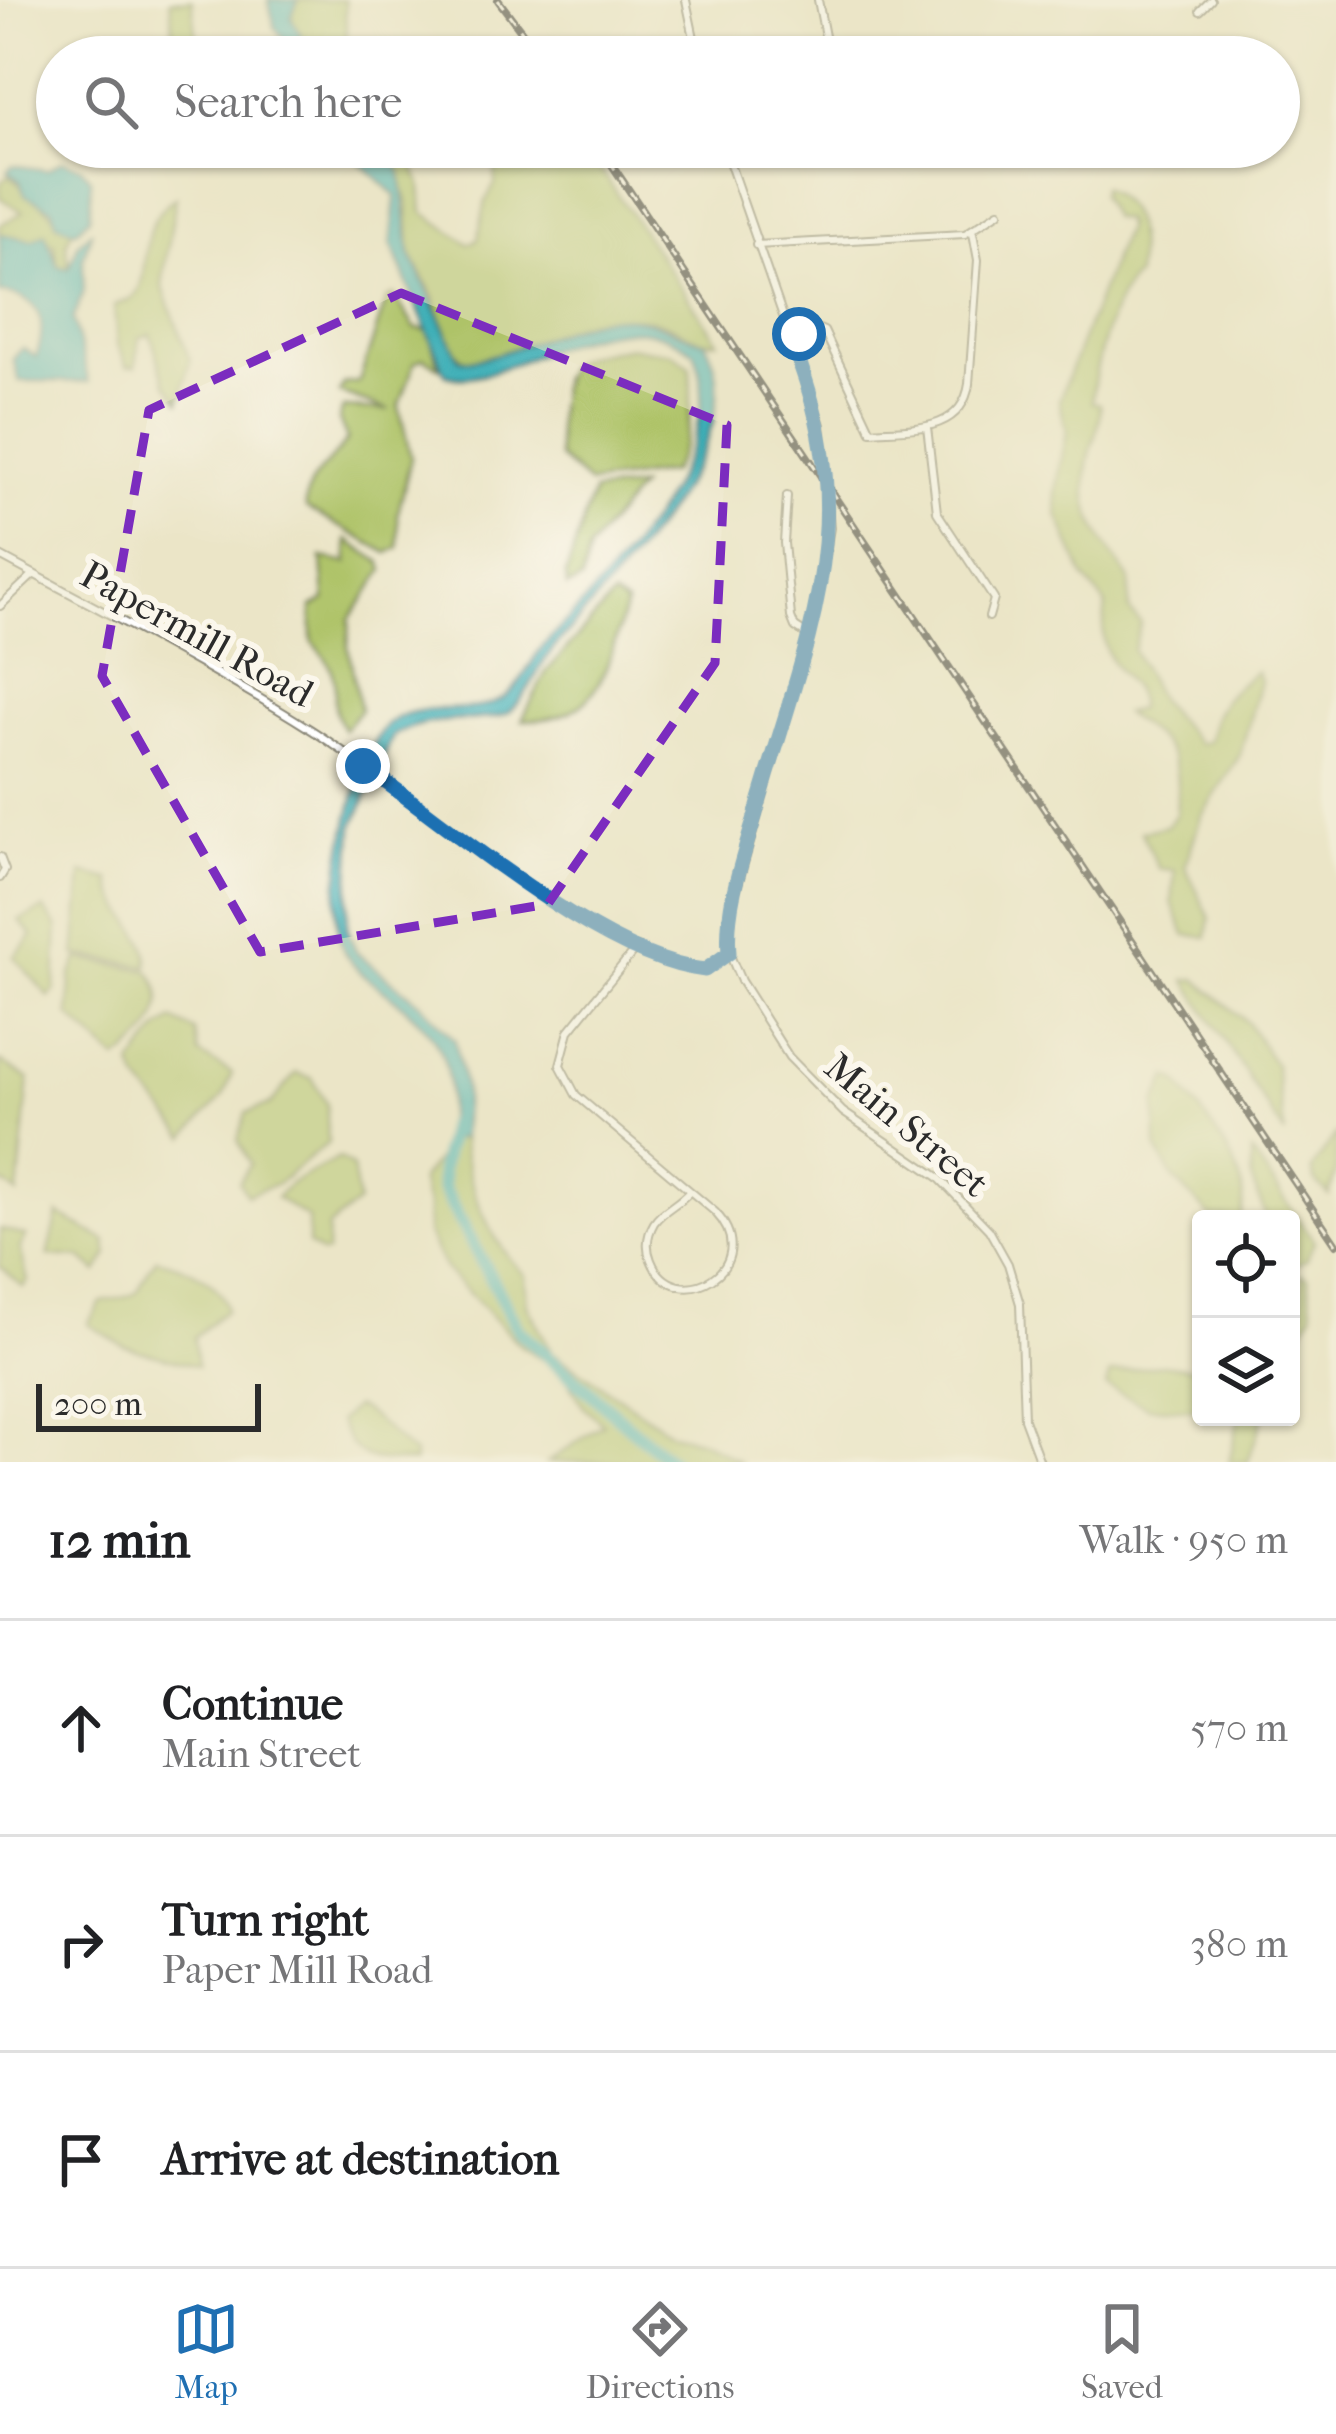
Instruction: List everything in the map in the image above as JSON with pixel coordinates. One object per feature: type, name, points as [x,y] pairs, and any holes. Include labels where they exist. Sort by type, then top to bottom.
[{"type":"street","points":[[686,0],[694,36]]},
{"type":"street","points":[[818,0],[825,36]]},
{"type":"street","points":[[1200,10],[1211,0]]},
{"type":"street","points":[[729,953],[729,916],[740,869],[808,637],[830,529],[821,425],[731,168]]},
{"type":"street","points":[[756,245],[973,233],[999,212]]},
{"type":"street","points":[[790,338],[817,328],[830,338],[872,431],[926,427],[949,420],[967,403],[979,260],[973,233]]},
{"type":"street","points":[[926,427],[937,512],[994,598],[989,616]]},
{"type":"street","points":[[787,496],[784,556],[791,617],[808,637]]},
{"type":"street","name":"Papermill Road","points":[[0,556],[260,699],[574,912],[637,947],[705,970],[729,953]]},
{"type":"street","points":[[0,607],[34,574]]},
{"type":"street","points":[[0,857],[5,870],[0,878]]},
{"type":"street","points":[[637,947],[569,1031],[560,1065],[576,1095],[724,1222],[731,1248],[718,1276],[683,1287],[652,1264],[648,1239],[659,1216],[689,1192]]},
{"type":"street","name":"Main Street","points":[[729,953],[758,1010],[814,1087],[938,1177],[989,1230],[1019,1296],[1021,1395],[1040,1462]]},
{"type":"highlighted area","points":[[401,293],[727,425],[715,663],[548,904],[260,952],[102,676],[149,410]]},
{"type":"green space","points":[[170,0],[192,0],[196,36],[173,36]]},
{"type":"green space","points":[[298,0],[345,0],[346,36],[302,36],[291,18]]},
{"type":"green space","points":[[396,168],[415,168],[423,212],[469,244],[478,239],[495,168],[599,168],[718,341],[697,339],[649,320],[607,318],[464,362],[446,339],[434,297],[410,253],[408,204]]},
{"type":"green space","points":[[9,175],[72,231],[66,244],[69,269],[58,266],[54,244],[0,234],[0,225],[23,212],[0,198],[0,184]]},
{"type":"green space","points":[[1102,187],[1130,213],[1137,236],[1137,262],[1136,276],[1119,300],[1105,334],[1096,372],[1092,402],[1100,404],[1101,410],[1089,459],[1087,496],[1095,525],[1130,580],[1129,610],[1141,623],[1133,650],[1160,702],[1199,744],[1209,741],[1214,718],[1231,692],[1257,671],[1260,681],[1240,755],[1201,817],[1185,866],[1210,918],[1207,937],[1185,935],[1172,902],[1175,870],[1159,869],[1141,832],[1167,826],[1176,815],[1174,764],[1153,734],[1124,713],[1138,709],[1138,701],[1106,650],[1106,605],[1084,577],[1058,515],[1056,491],[1067,431],[1059,400],[1125,228],[1124,220],[1112,218],[1100,195]]},
{"type":"green space","points":[[176,197],[162,285],[190,361],[180,401],[166,383],[150,334],[139,338],[136,366],[127,366],[117,345],[114,306],[138,290],[153,222]]},
{"type":"green space","points":[[394,295],[415,328],[428,330],[439,367],[424,358],[415,362],[399,407],[411,458],[398,513],[399,547],[388,553],[306,508],[314,479],[347,439],[339,420],[343,408],[389,410],[339,393],[344,384],[359,382],[387,298]]},
{"type":"green space","points":[[630,347],[672,353],[690,366],[687,434],[671,472],[589,484],[559,458],[562,379],[578,359]]},
{"type":"green space","points":[[639,487],[589,549],[582,580],[567,587],[566,574],[593,492]]},
{"type":"green space","points":[[347,540],[381,562],[384,570],[350,619],[348,646],[360,710],[344,730],[335,707],[335,680],[312,641],[312,607],[325,600],[322,558],[348,563]]},
{"type":"green space","points":[[613,597],[626,605],[596,687],[569,712],[522,720],[546,672]]},
{"type":"green space","points":[[82,873],[111,880],[144,943],[148,966],[75,955]]},
{"type":"green space","points":[[44,909],[58,927],[55,990],[49,997],[14,957],[33,936],[19,920]]},
{"type":"green space","points":[[78,959],[148,970],[156,983],[160,995],[155,1020],[117,1060],[69,1015],[71,976]]},
{"type":"green space","points":[[1196,979],[1247,1022],[1275,1065],[1285,1135],[1186,980]]},
{"type":"green space","points":[[173,1020],[195,1031],[199,1054],[232,1073],[224,1095],[186,1137],[138,1080],[132,1065],[159,1029]]},
{"type":"green space","points":[[0,1061],[29,1079],[18,1194],[0,1181]]},
{"type":"green space","points":[[296,1073],[312,1078],[327,1104],[328,1143],[277,1184],[247,1195],[239,1182],[250,1164],[238,1140],[246,1113],[271,1104]]},
{"type":"green space","points":[[1168,1077],[1178,1082],[1235,1165],[1242,1210],[1204,1210],[1174,1179],[1157,1150],[1156,1103]]},
{"type":"green space","points":[[1336,1134],[1336,1172],[1329,1195],[1315,1181],[1312,1169]]},
{"type":"green space","points":[[462,1138],[469,1176],[483,1212],[501,1246],[525,1275],[527,1305],[552,1352],[672,1433],[702,1441],[741,1462],[548,1462],[603,1424],[584,1407],[562,1371],[521,1346],[446,1270],[427,1233],[428,1209],[420,1180],[441,1154],[444,1141]]},
{"type":"green space","points":[[1252,1153],[1292,1210],[1263,1210],[1251,1178]]},
{"type":"green space","points":[[339,1158],[352,1167],[358,1203],[328,1227],[327,1253],[322,1254],[308,1244],[308,1218],[276,1198],[289,1184]]},
{"type":"green space","points":[[58,1214],[106,1241],[108,1255],[97,1272],[81,1258],[48,1256]]},
{"type":"green space","points":[[1300,1221],[1314,1241],[1307,1259],[1300,1262]]},
{"type":"green space","points":[[0,1229],[26,1236],[20,1248],[28,1281],[23,1287],[0,1266]]},
{"type":"green space","points":[[156,1259],[200,1276],[224,1300],[226,1310],[194,1337],[197,1366],[126,1347],[88,1324],[101,1302],[138,1290]]},
{"type":"green space","points":[[1301,1274],[1308,1277],[1313,1312],[1300,1334]]},
{"type":"green space","points":[[1162,1364],[1192,1368],[1192,1409],[1148,1407],[1106,1386],[1110,1374]]},
{"type":"green space","points":[[354,1407],[414,1454],[414,1462],[377,1460],[358,1452],[339,1421]]},
{"type":"green space","points":[[1237,1426],[1260,1426],[1248,1462],[1229,1462]]},
{"type":"water","points":[[268,0],[298,0],[291,18],[302,36],[281,36]]},
{"type":"water","points":[[13,165],[82,168],[91,179],[90,217],[76,231],[56,223],[53,209],[25,195],[20,181],[7,171]]},
{"type":"water","points":[[366,168],[398,168],[401,172],[410,253],[459,359],[487,357],[604,318],[631,318],[705,342],[717,380],[713,422],[696,465],[669,509],[550,653],[520,701],[500,716],[425,724],[393,736],[353,828],[347,928],[357,953],[421,1003],[455,1040],[465,1089],[462,1138],[444,1141],[449,1093],[435,1041],[356,967],[340,938],[338,881],[358,784],[376,739],[388,724],[417,711],[485,706],[514,689],[539,651],[600,585],[658,510],[681,470],[696,430],[702,390],[694,352],[661,335],[626,331],[591,336],[494,371],[467,377],[445,374],[391,244],[396,196]]},
{"type":"water","points":[[92,230],[83,259],[84,291],[73,319],[89,382],[19,381],[13,359],[22,348],[36,357],[41,323],[25,299],[0,293],[0,234],[32,240],[45,233],[58,266],[69,269],[78,244]]},
{"type":"waterway","points":[[451,1124],[441,1170],[443,1189],[519,1331],[671,1462]]},
{"type":"railway","points":[[498,0],[525,36]]},
{"type":"railway","points":[[614,168],[1336,1244]]},
{"type":"route","points":[[363,766],[498,862],[615,937],[688,968],[705,970],[729,953],[729,916],[740,869],[813,621],[827,553],[830,508],[824,435],[790,338],[799,334]]}]
